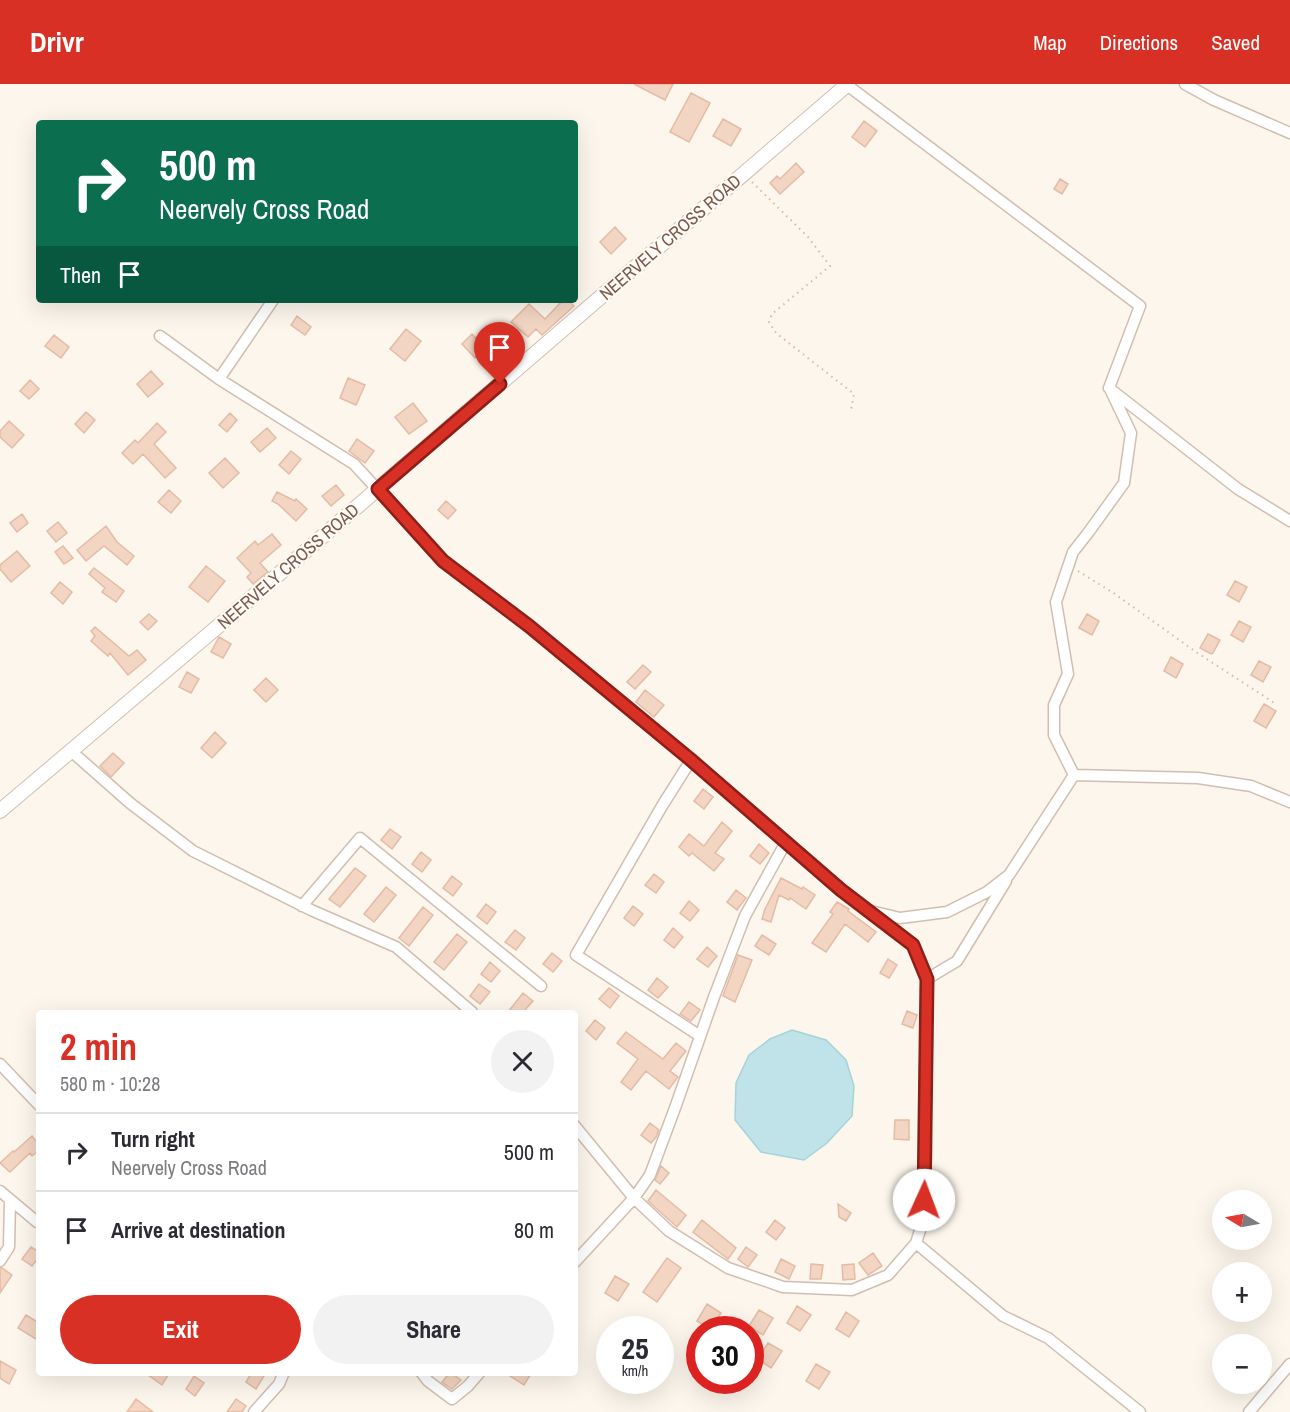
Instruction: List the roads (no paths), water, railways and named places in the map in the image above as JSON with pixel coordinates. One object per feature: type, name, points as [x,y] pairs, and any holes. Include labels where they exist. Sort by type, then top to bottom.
[{"type":"street","points":[[1185,84],[1214,100],[1290,133]]},
{"type":"street","points":[[848,85],[1140,306],[1109,388],[1131,433],[1124,483],[1073,552],[1056,602],[1068,674],[1054,705],[1054,735],[1074,775]]},
{"type":"street","name":"NEERVELY CROSS ROAD","points":[[0,811],[848,85]]},
{"type":"street","points":[[219,379],[271,303]]},
{"type":"street","points":[[160,336],[219,379],[354,464],[443,561],[529,626],[691,760],[841,890],[913,945],[927,979],[926,1156],[923,1221],[916,1243],[888,1275],[852,1290],[783,1287],[728,1268],[669,1231],[634,1198],[578,1130]]},
{"type":"street","points":[[1109,388],[1238,489],[1290,521]]},
{"type":"street","points":[[71,751],[130,803],[193,851],[302,906],[396,947],[470,1010]]},
{"type":"street","points":[[691,760],[576,955],[700,1036]]},
{"type":"street","points":[[1074,775],[1198,778],[1251,786],[1290,802]]},
{"type":"street","points":[[927,979],[957,961],[1074,775]]},
{"type":"street","points":[[302,906],[360,838],[541,986]]},
{"type":"street","points":[[578,1259],[634,1198],[650,1175],[745,916],[786,842]]},
{"type":"street","points":[[868,910],[900,918],[947,912],[987,892],[1009,875]]},
{"type":"street","points":[[0,1064],[36,1102]]},
{"type":"street","points":[[0,1191],[36,1221]]},
{"type":"street","points":[[0,1261],[9,1247],[10,1200]]},
{"type":"street","points":[[916,1243],[1003,1316],[1048,1338],[1140,1412]]},
{"type":"street","points":[[1249,1412],[1290,1364]]},
{"type":"street","points":[[254,1412],[279,1384],[283,1376]]},
{"type":"street","points":[[424,1376],[452,1399],[454,1412]]},
{"type":"street","points":[[452,1399],[477,1376]]},
{"type":"water","points":[[792,1030],[826,1040],[846,1060],[854,1086],[852,1116],[827,1143],[804,1160],[761,1152],[735,1120],[736,1083],[749,1055],[770,1039]]}]
